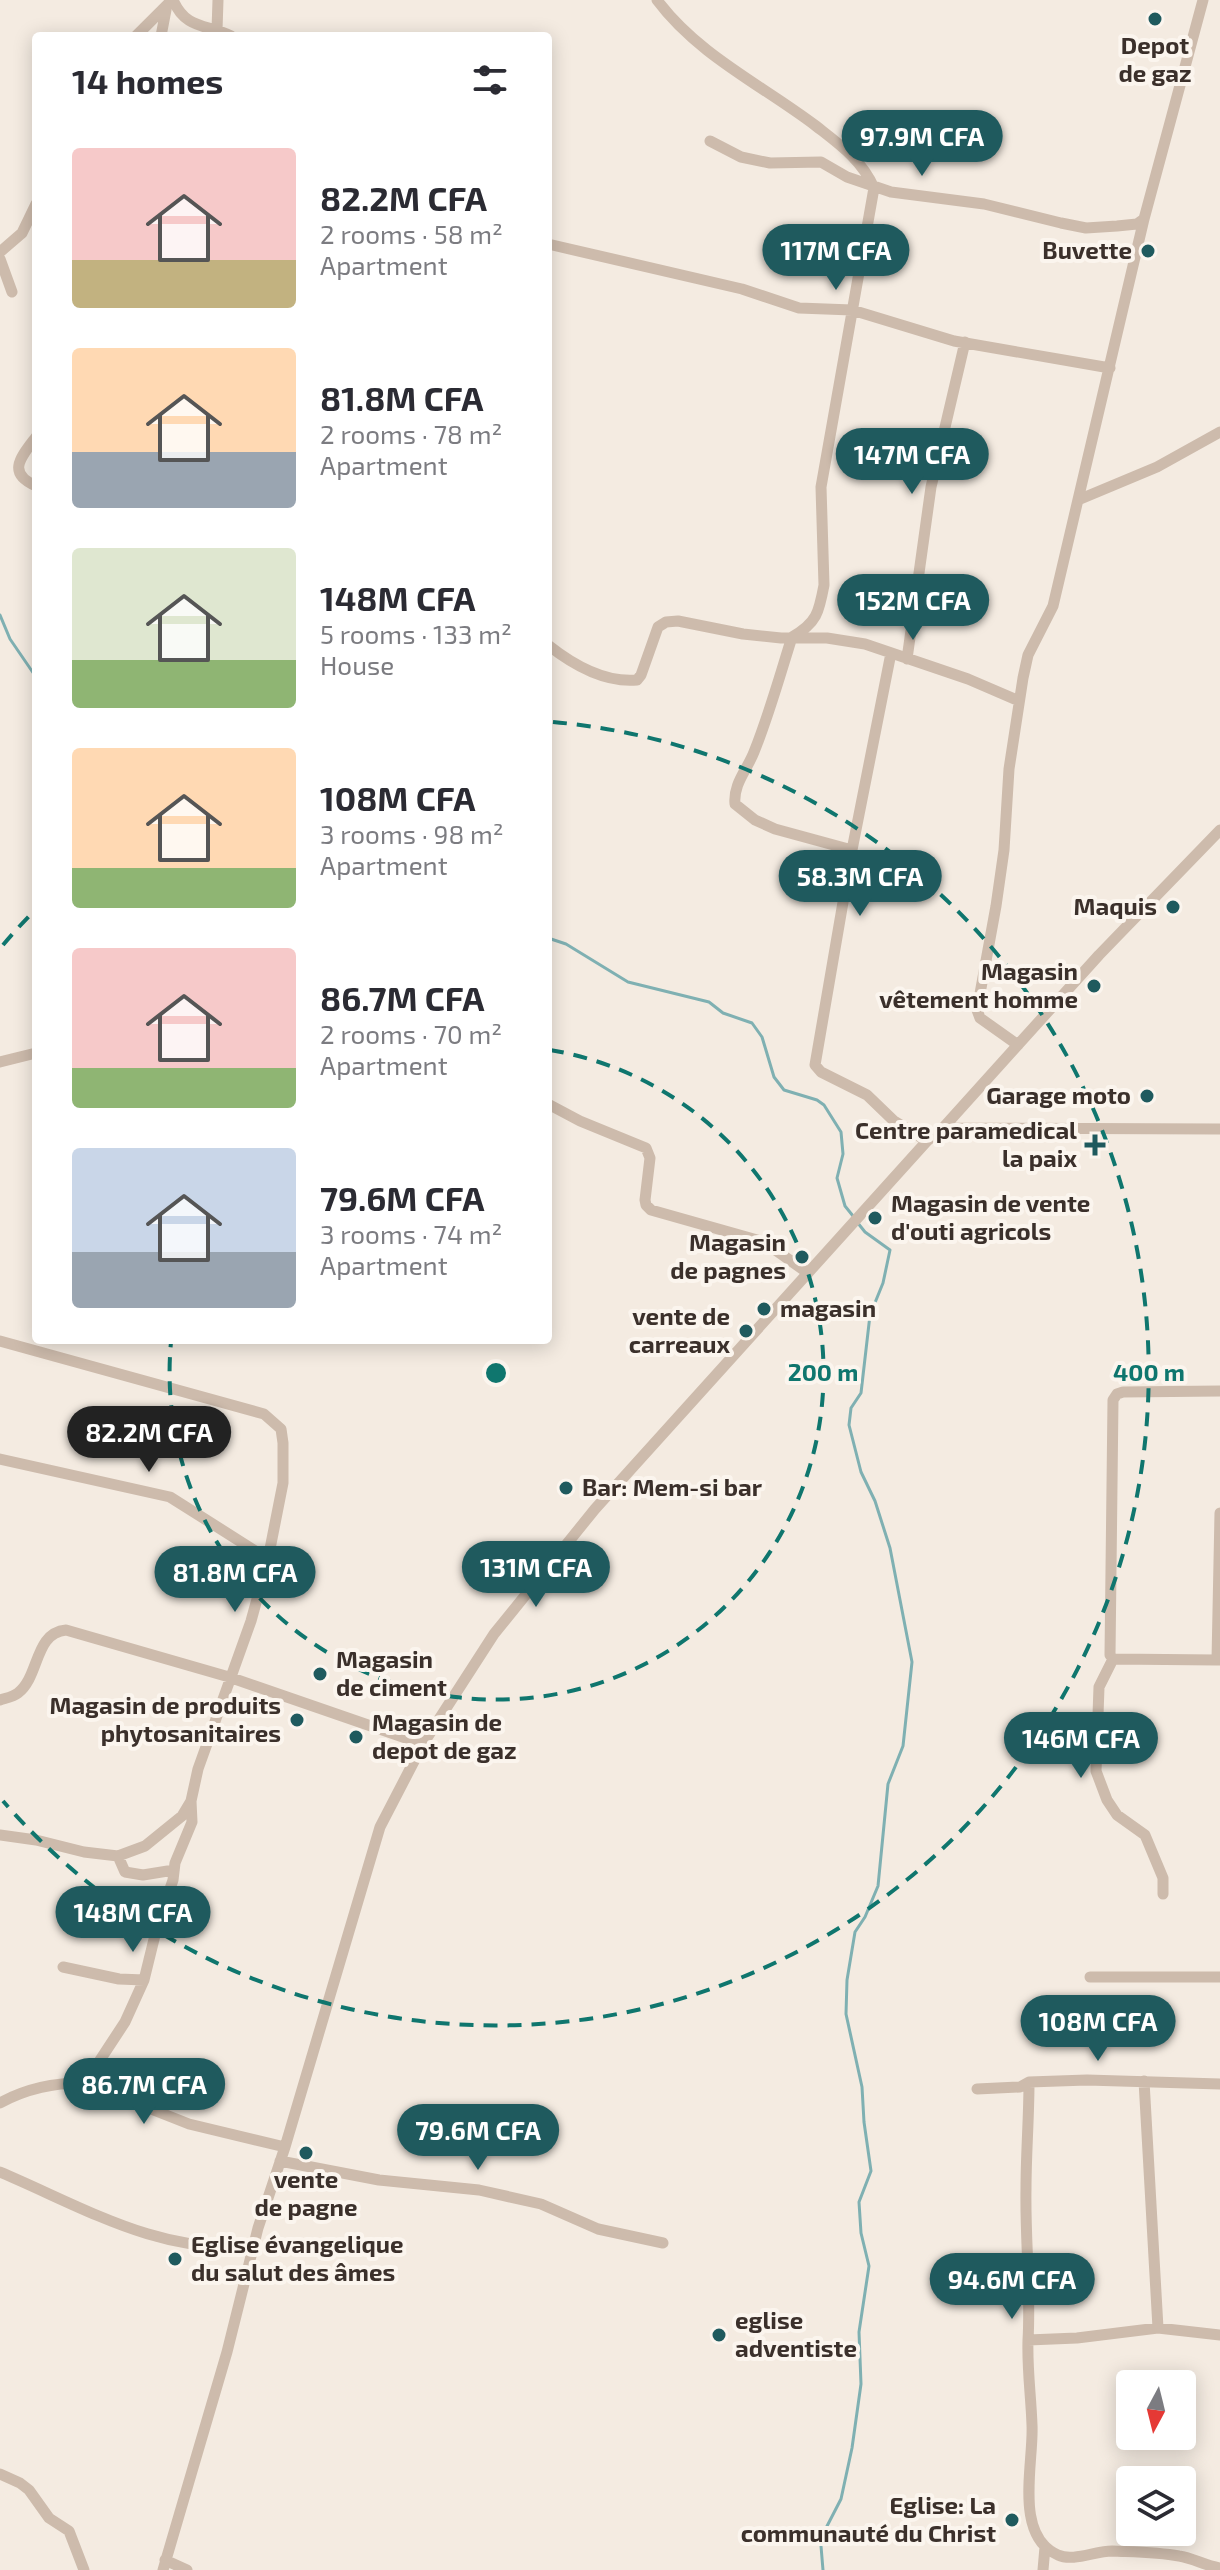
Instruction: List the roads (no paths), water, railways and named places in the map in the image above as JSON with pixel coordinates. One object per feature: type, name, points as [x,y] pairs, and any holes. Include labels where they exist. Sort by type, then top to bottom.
[{"type":"street","points":[[217,30],[218,0]]},
{"type":"street","points":[[657,0],[679,27],[718,59],[777,97],[854,157],[867,171],[874,188],[821,487],[824,585],[821,600],[816,617],[808,628],[792,637],[755,751],[735,786],[735,804],[755,820],[775,829],[852,850]]},
{"type":"street","points":[[1018,1045],[980,1018],[977,1010],[1004,850],[1009,769],[1019,701],[1028,655],[1053,606],[1144,219],[1203,0]]},
{"type":"street","points":[[171,3],[194,25],[222,32]]},
{"type":"street","points":[[140,32],[171,3]]},
{"type":"street","points":[[162,32],[171,3]]},
{"type":"street","points":[[710,141],[741,157],[770,163],[821,162],[874,188],[984,204],[1086,228],[1137,224],[1144,219]]},
{"type":"street","points":[[0,252],[22,233],[32,215]]},
{"type":"street","points":[[552,245],[742,289],[799,308],[852,310],[965,342],[1110,368]]},
{"type":"street","points":[[0,259],[12,292]]},
{"type":"street","points":[[907,659],[931,487],[965,342]]},
{"type":"street","points":[[1078,500],[1150,470],[1220,432]]},
{"type":"street","points":[[32,443],[18,463],[22,480],[32,484]]},
{"type":"street","points":[[552,648],[578,667],[628,681],[637,680],[658,627],[666,622],[678,621],[743,634],[844,640],[968,679],[1019,701]]},
{"type":"street","points":[[891,653],[852,850],[815,1065],[821,1072],[867,1095],[894,1121],[927,1141]]},
{"type":"street","points":[[187,2570],[164,2565],[227,2352],[253,2246],[380,1827],[423,1744],[494,1634],[595,1509],[927,1141],[943,1128],[1099,955],[1220,830]]},
{"type":"street","points":[[0,1062],[32,1054]]},
{"type":"street","points":[[552,1106],[646,1148],[650,1158],[645,1200],[651,1210],[764,1242],[808,1273]]},
{"type":"street","points":[[943,1128],[1220,1129]]},
{"type":"street","points":[[0,1341],[264,1414],[281,1429],[283,1443],[283,1483],[268,1559],[251,1621],[198,1769],[191,1801],[192,1822],[174,1870],[144,1980],[125,2022],[85,2083]]},
{"type":"street","points":[[1113,1659],[1110,1655],[1113,1400],[1123,1392],[1220,1391]]},
{"type":"street","points":[[0,1459],[170,1497],[268,1559]]},
{"type":"street","points":[[1113,1659],[1219,1660],[1220,1513]]},
{"type":"street","points":[[0,1700],[17,1694],[27,1684],[47,1638],[54,1631],[66,1630],[229,1677],[423,1744]]},
{"type":"street","points":[[1113,1659],[1099,1687],[1096,1771],[1107,1800],[1117,1815],[1145,1835],[1163,1878],[1163,1894]]},
{"type":"street","points":[[0,1835],[118,1856],[145,1846],[172,1827],[191,1801]]},
{"type":"street","points":[[172,1827],[188,1835]]},
{"type":"street","points":[[118,1856],[128,1874],[146,1875],[174,1870]]},
{"type":"street","points":[[63,1967],[119,1979],[144,1980]]},
{"type":"street","points":[[1090,1977],[1220,1977]]},
{"type":"street","points":[[1144,2081],[1158,2328]]},
{"type":"street","points":[[0,2103],[35,2089],[70,2082],[85,2083],[189,2124],[285,2147]]},
{"type":"street","points":[[1029,2082],[1031,2114],[1026,2190],[1031,2296],[1027,2372],[1033,2427],[1028,2485],[1033,2526],[1045,2547],[1059,2556],[1105,2551],[1183,2556],[1220,2568]]},
{"type":"street","points":[[977,2089],[1020,2087],[1029,2082],[1220,2084]]},
{"type":"street","points":[[280,2161],[379,2180],[479,2190],[541,2204],[598,2229],[663,2243]]},
{"type":"street","points":[[0,2172],[153,2236],[208,2248],[253,2246]]},
{"type":"street","points":[[1028,2340],[1077,2338],[1158,2328],[1220,2335]]},
{"type":"street","points":[[0,2474],[29,2490],[49,2518],[69,2531],[84,2570]]},
{"type":"street","points":[[1043,2570],[1045,2547]]},
{"type":"waterway","points":[[0,615],[10,639],[32,671]]},
{"type":"waterway","points":[[552,939],[566,944],[628,982],[709,1002],[723,1013],[752,1023],[762,1037],[774,1077],[784,1090],[824,1105],[841,1132],[843,1154],[837,1178],[845,1206],[853,1216]]},
{"type":"waterway","points":[[823,2570],[821,2546],[825,2530],[841,2499],[852,2448],[861,2384],[859,2332],[869,2266],[861,2233],[859,2202],[871,2171],[862,2087],[846,2014],[847,1980],[855,1932],[878,1886],[888,1784],[903,1746],[912,1662],[890,1548],[875,1501],[861,1472],[849,1425],[851,1408],[861,1393],[870,1315],[883,1283],[890,1250],[865,1232],[857,1222]]},
{"type":"place","name":"Depot de gaz","points":[[1155,19]]},
{"type":"place","name":"Buvette","points":[[1148,251]]},
{"type":"place","name":"Maquis","points":[[1173,907]]},
{"type":"place","name":"Magasin vêtement homme","points":[[1094,986]]},
{"type":"place","name":"Garage moto","points":[[1147,1096]]},
{"type":"place","name":"Centre paramedical la paix","points":[[1095,1145]]},
{"type":"place","name":"Magasin de vente d'outi agricols","points":[[875,1218]]},
{"type":"place","name":"Magasin de pagnes","points":[[802,1257]]},
{"type":"place","name":"magasin","points":[[764,1309]]},
{"type":"place","name":"vente de carreaux","points":[[746,1331]]},
{"type":"place","name":"Bar: Mem-si bar","points":[[566,1488]]},
{"type":"place","name":"Magasin de ciment","points":[[320,1674]]},
{"type":"place","name":"Magasin de produits phytosanitaires","points":[[297,1720]]},
{"type":"place","name":"Magasin de depot de gaz","points":[[356,1737]]},
{"type":"place","name":"vente de pagne","points":[[306,2153]]},
{"type":"place","name":"Eglise évangelique du salut des âmes","points":[[175,2259]]},
{"type":"place","name":"eglise adventiste","points":[[719,2335]]},
{"type":"place","name":"Eglise: La communauté du Christ","points":[[1012,2520]]}]
